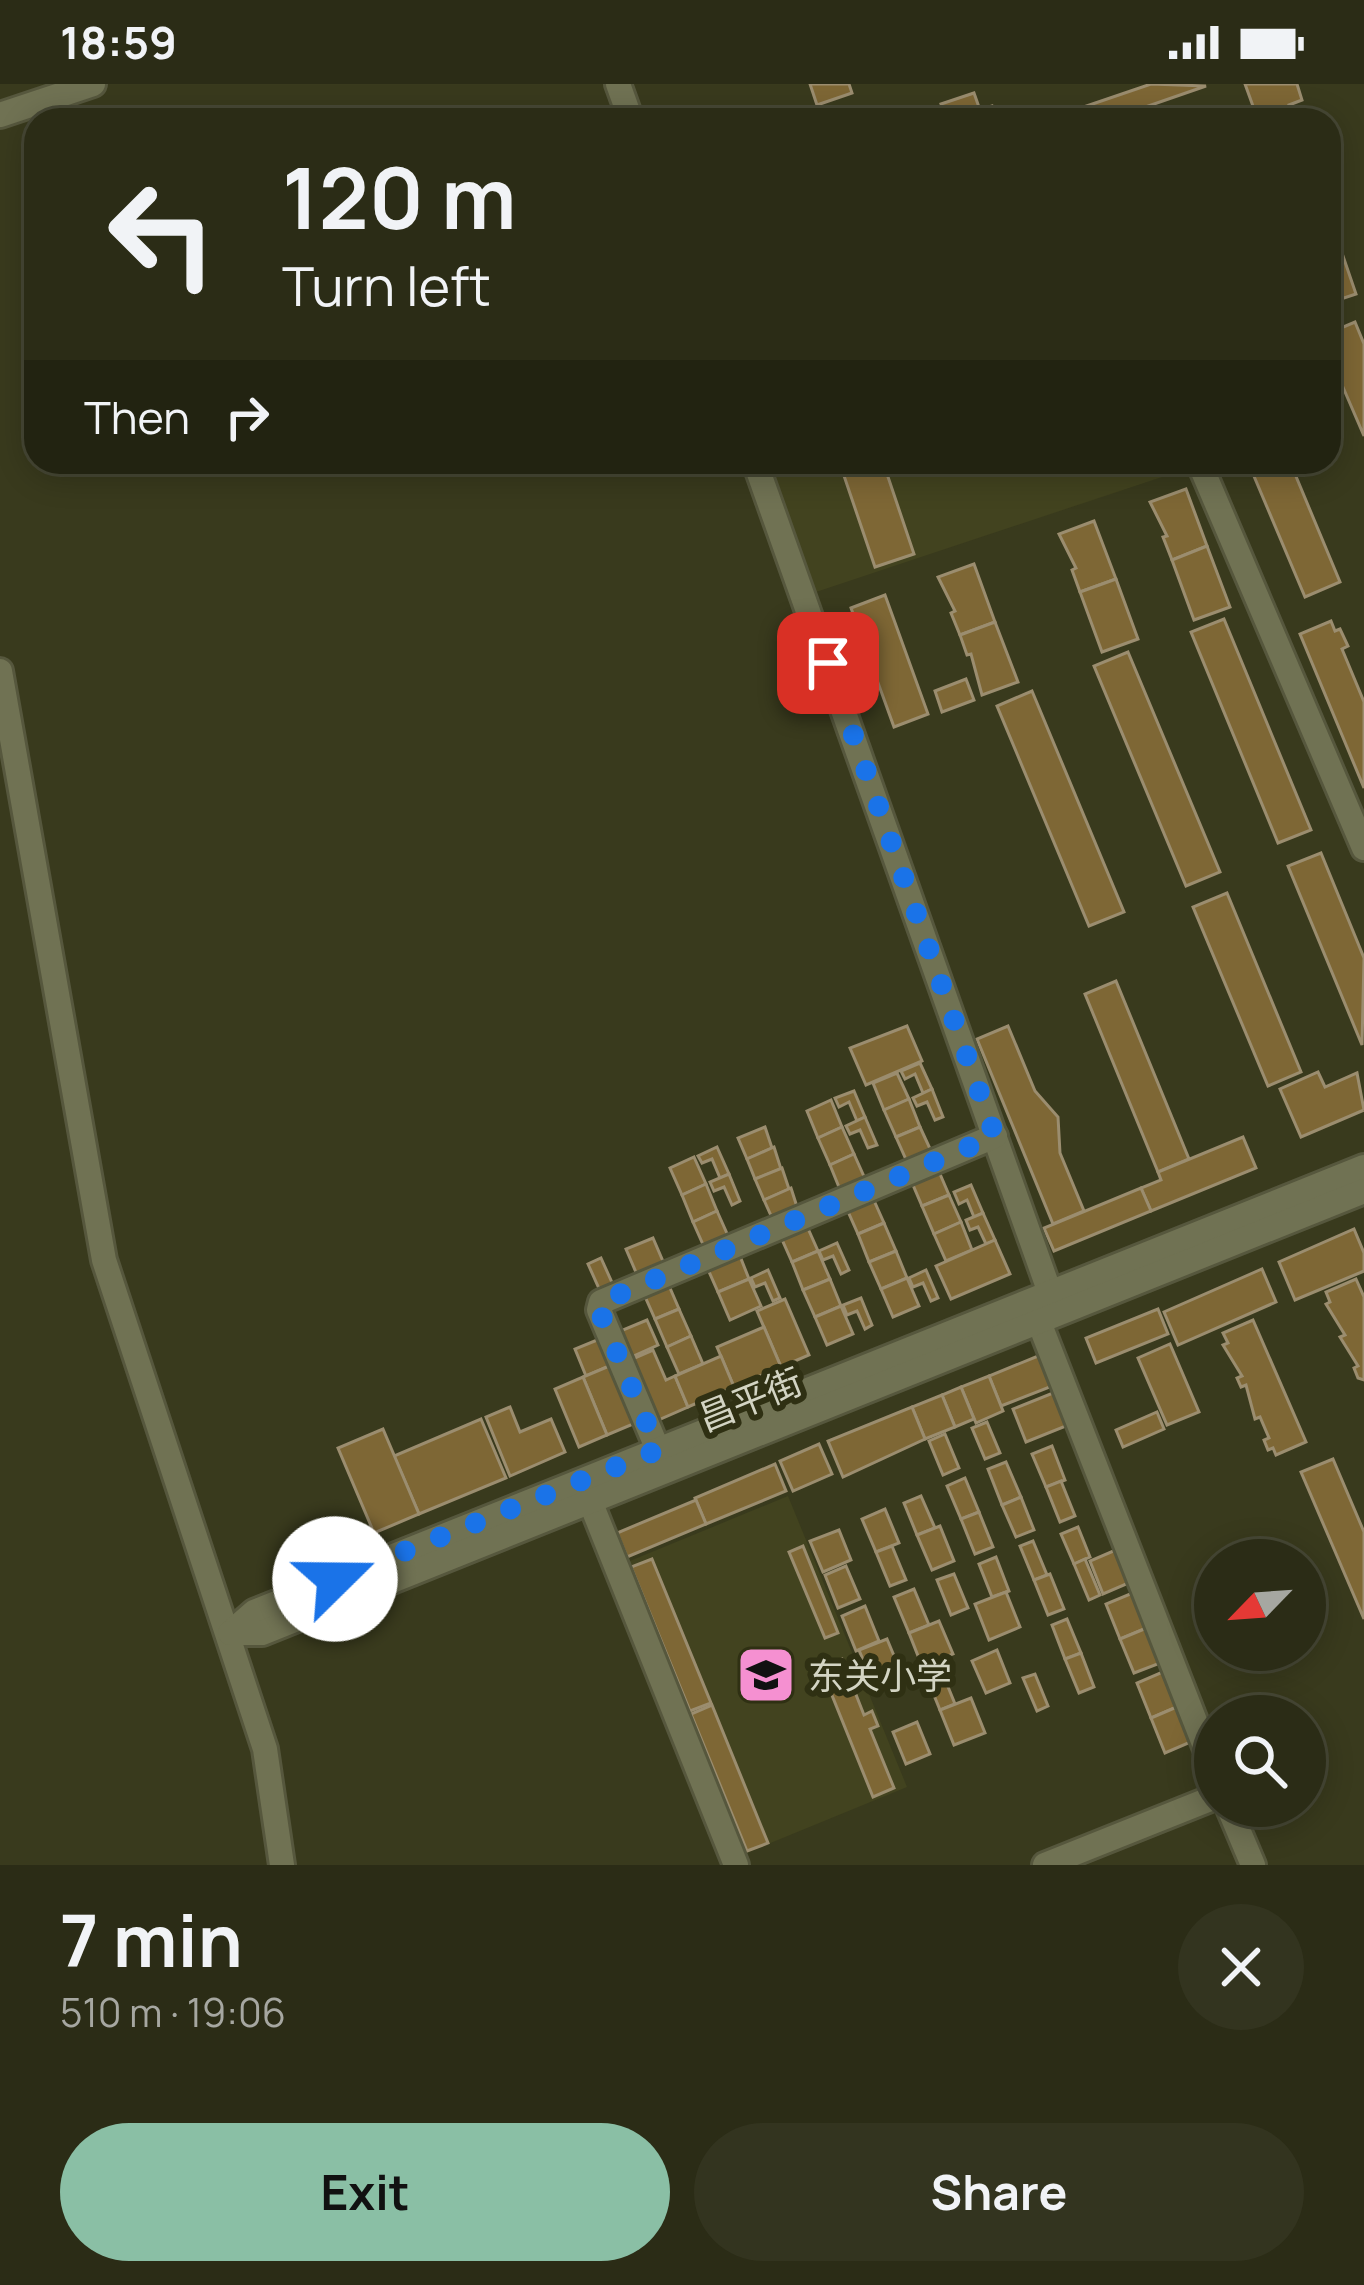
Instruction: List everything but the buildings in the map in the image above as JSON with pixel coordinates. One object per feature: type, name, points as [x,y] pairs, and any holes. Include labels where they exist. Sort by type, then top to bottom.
[{"type":"street","points":[[0,115],[93,84]]},
{"type":"street","points":[[759,474],[1050,1293]]},
{"type":"street","points":[[1204,474],[1364,848]]},
{"type":"street","points":[[0,671],[104,1259],[265,1749],[281,1865]]},
{"type":"street","points":[[658,1450],[599,1310],[601,1302],[995,1136]]},
{"type":"street","name":"昌平街","points":[[230,1634],[254,1612],[1364,1167]]},
{"type":"street","name":"昌平街","points":[[230,1634],[262,1633],[1364,1192]]},
{"type":"street","points":[[1039,1322],[1194,1718]]},
{"type":"street","points":[[590,1502],[736,1865]]},
{"type":"street","points":[[1045,1865],[1194,1806]]},
{"type":"street","points":[[1237,1827],[1253,1865]]},
{"type":"shaded area","points":[[770,474],[1171,474],[813,593]]},
{"type":"shaded area","name":"东关小学","points":[[788,1496],[907,1787],[744,1854],[625,1563]]},
{"type":"place","name":"东关小学","points":[[766,1675]]},
{"type":"route","points":[[335,1579],[658,1450],[599,1310],[601,1302],[995,1136],[828,663]]}]
